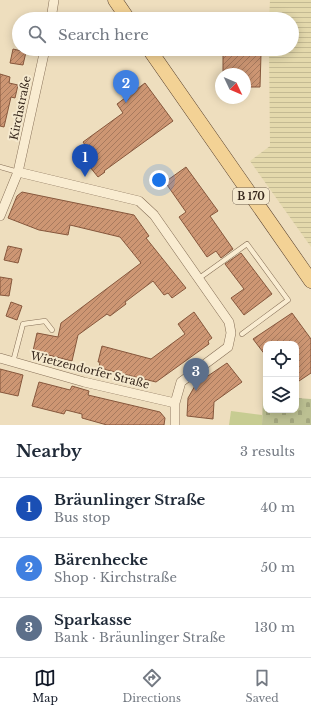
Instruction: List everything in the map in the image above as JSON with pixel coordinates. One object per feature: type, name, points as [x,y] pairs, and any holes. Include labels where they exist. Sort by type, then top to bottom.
[{"type":"main road","points":[[115,0],[123,12]]},
{"type":"main road","name":"B 170","points":[[153,56],[311,282]]},
{"type":"street","points":[[52,12],[54,0]]},
{"type":"street","name":"Kirchstraße","points":[[0,216],[18,172],[43,56]]},
{"type":"street","points":[[18,172],[139,201],[154,215],[229,322],[231,333],[228,347],[181,382],[175,403],[176,425]]},
{"type":"street","name":"Wietzendorfer Straße","points":[[0,358],[175,403]]},
{"type":"lane","points":[[0,167],[18,172]]},
{"type":"lane","points":[[198,279],[247,244],[288,300],[242,334]]},
{"type":"lane","points":[[13,362],[23,324],[45,321],[52,330]]},
{"type":"shaded area","points":[[270,0],[311,0],[311,247],[250,161],[270,146],[269,56],[299,56],[299,12],[269,12]]},
{"type":"green space","points":[[263,395],[263,413],[299,413],[299,398],[311,399],[311,425],[262,425]]},
{"type":"green space","points":[[231,411],[262,415],[262,425],[229,425]]},
{"type":"building","points":[[12,54],[12,56],[25,56],[23,65],[10,63]]},
{"type":"building","points":[[223,56],[261,56],[260,87],[251,87],[251,68],[223,68]]},
{"type":"building","points":[[0,74],[10,77],[9,83],[18,85],[15,98],[11,97],[4,127],[0,126]]},
{"type":"building","points":[[145,83],[173,121],[104,171],[105,172],[98,177],[86,162],[93,157],[83,142],[123,113],[117,104]]},
{"type":"building","points":[[186,167],[218,211],[210,216],[233,249],[221,258],[216,251],[207,257],[179,217],[186,212],[165,182]]},
{"type":"building","points":[[22,192],[134,215],[149,236],[146,238],[186,288],[172,298],[168,293],[164,295],[153,281],[125,302],[126,304],[110,316],[107,314],[78,335],[72,361],[33,351],[37,333],[58,337],[61,323],[141,263],[120,237],[70,225],[68,235],[39,230],[8,218],[17,196]]},
{"type":"building","points":[[8,246],[22,249],[18,263],[4,260]]},
{"type":"building","points":[[241,253],[272,294],[244,315],[231,298],[244,289],[225,264]]},
{"type":"building","points":[[0,277],[12,279],[9,296],[0,295]]},
{"type":"building","points":[[11,302],[22,306],[17,320],[6,316]]},
{"type":"building","points":[[194,312],[212,338],[208,341],[209,344],[156,382],[99,368],[100,362],[98,362],[102,346],[151,359],[185,334],[178,324]]},
{"type":"building","points":[[292,313],[311,339],[311,373],[299,381],[299,341],[263,341],[263,352],[253,339]]},
{"type":"building","points":[[227,363],[242,382],[214,402],[213,419],[187,416],[188,398],[196,384]]},
{"type":"building","points":[[0,369],[23,375],[18,396],[0,392]]},
{"type":"building","points":[[39,382],[70,390],[72,386],[89,391],[88,395],[160,412],[165,418],[164,425],[107,425],[82,418],[82,414],[66,410],[64,414],[32,406]]},
{"type":"place","name":"Bärenhecke","points":[[126,103]]},
{"type":"place","name":"Bräunlinger Straße","points":[[85,177]]},
{"type":"place","name":"Sparkasse","points":[[196,391]]}]
